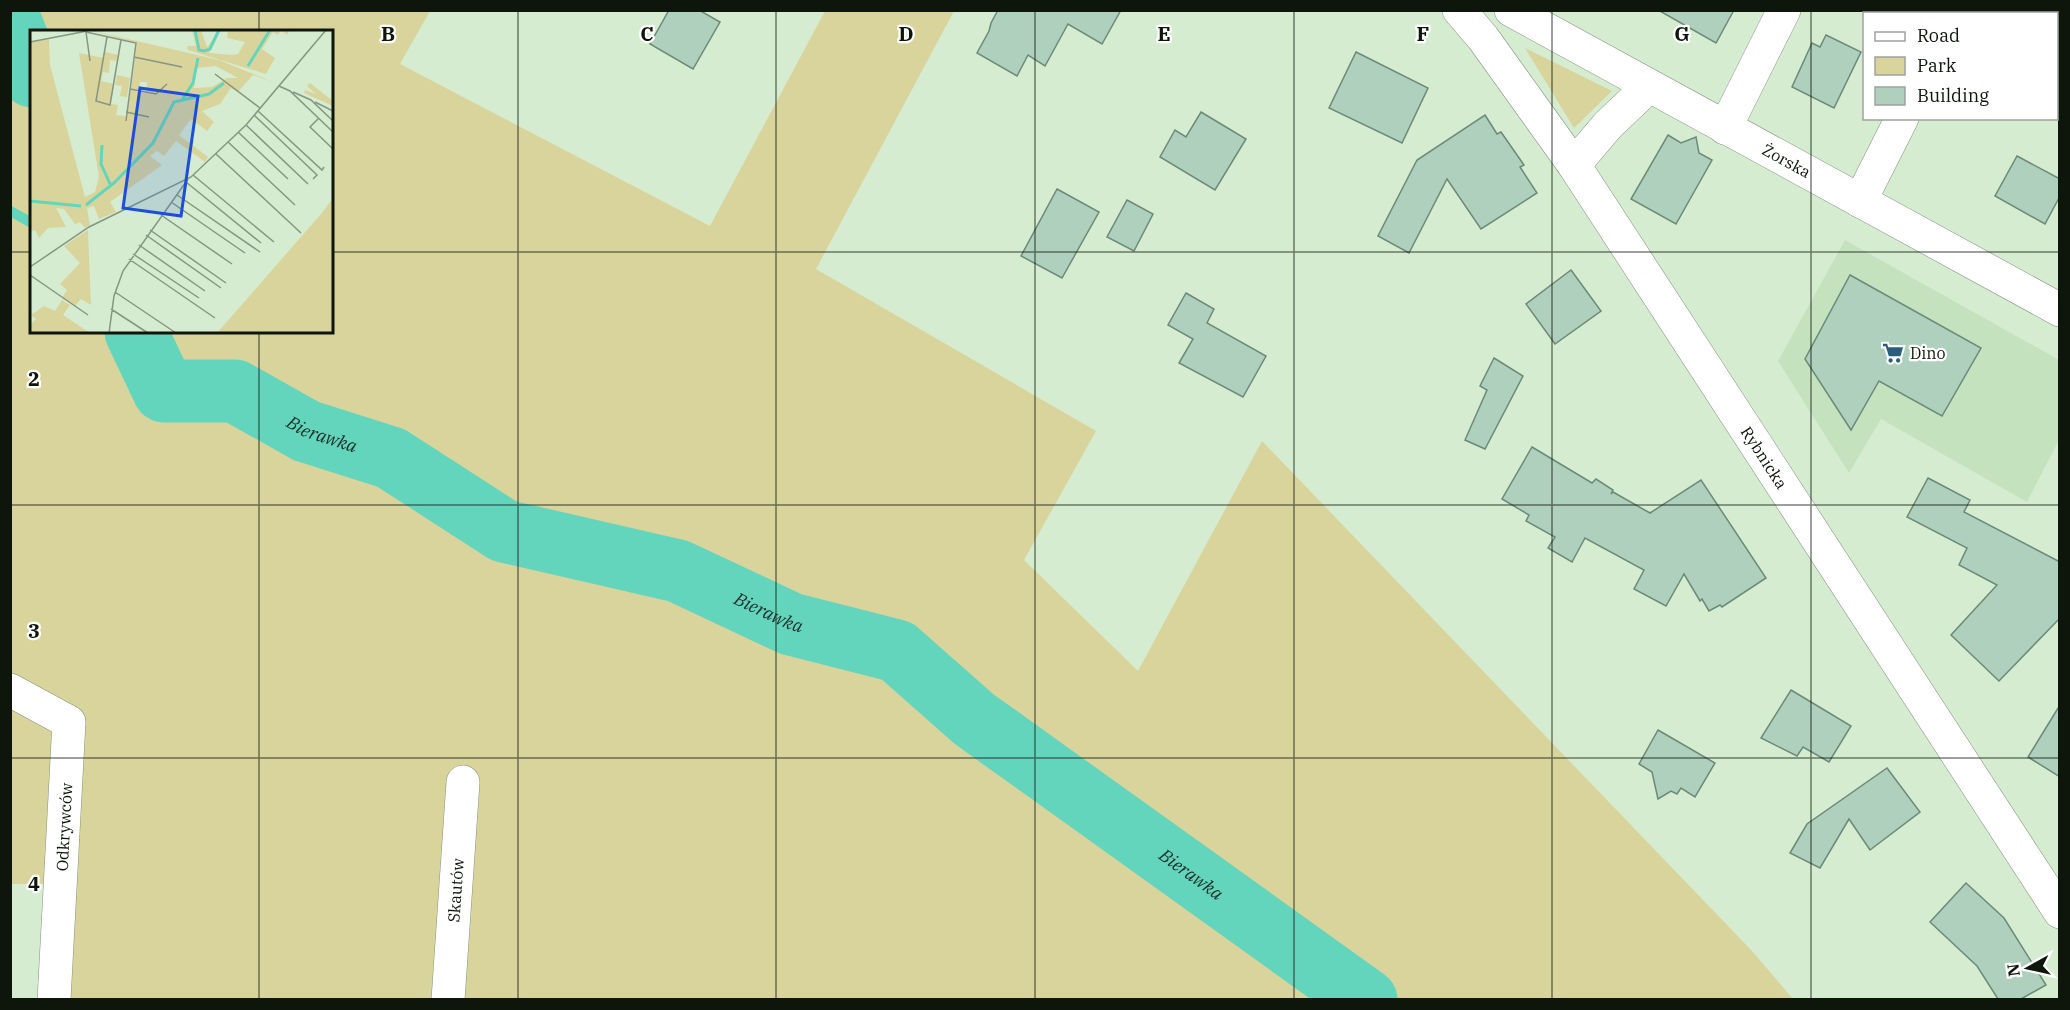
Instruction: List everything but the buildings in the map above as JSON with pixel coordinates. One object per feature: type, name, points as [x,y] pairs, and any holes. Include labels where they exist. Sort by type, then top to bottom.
[{"type":"street","name":"Rybnicka","points":[[1459,10],[1483,38],[1574,165],[2060,912]]},
{"type":"street","name":"Żorska","points":[[1511,10],[2060,310]]},
{"type":"street","points":[[1725,128],[1784,10]]},
{"type":"street","points":[[1574,165],[1608,125],[1649,86]]},
{"type":"street","points":[[1860,201],[1901,120]]},
{"type":"street","name":"Odkrywców","points":[[10,690],[69,722],[54,999]]},
{"type":"street","name":"Skautów","points":[[448,999],[463,782]]},
{"type":"shaded area","points":[[1845,240],[2059,360],[2059,440],[2027,502],[1881,419],[1849,473],[1778,361]]},
{"type":"green space","points":[[10,11],[430,11],[400,64],[710,226],[825,11],[954,11],[816,269],[1096,431],[1024,560],[1138,671],[1262,441],[1753,952],[1793,999],[66,999],[48,884],[11,884]]},
{"type":"green space","points":[[1525,48],[1612,91],[1574,128]]},
{"type":"waterway","name":"Bierawka","points":[[10,21],[30,71]]},
{"type":"waterway","points":[[10,211],[30,222]]},
{"type":"waterway","name":"Bierawka","points":[[136,333],[164,391],[235,391],[306,431],[391,458],[504,531],[678,571],[791,624],[897,651],[974,719],[1366,1000]]},
{"type":"place","name":"Dino","points":[[1893,353]]}]
